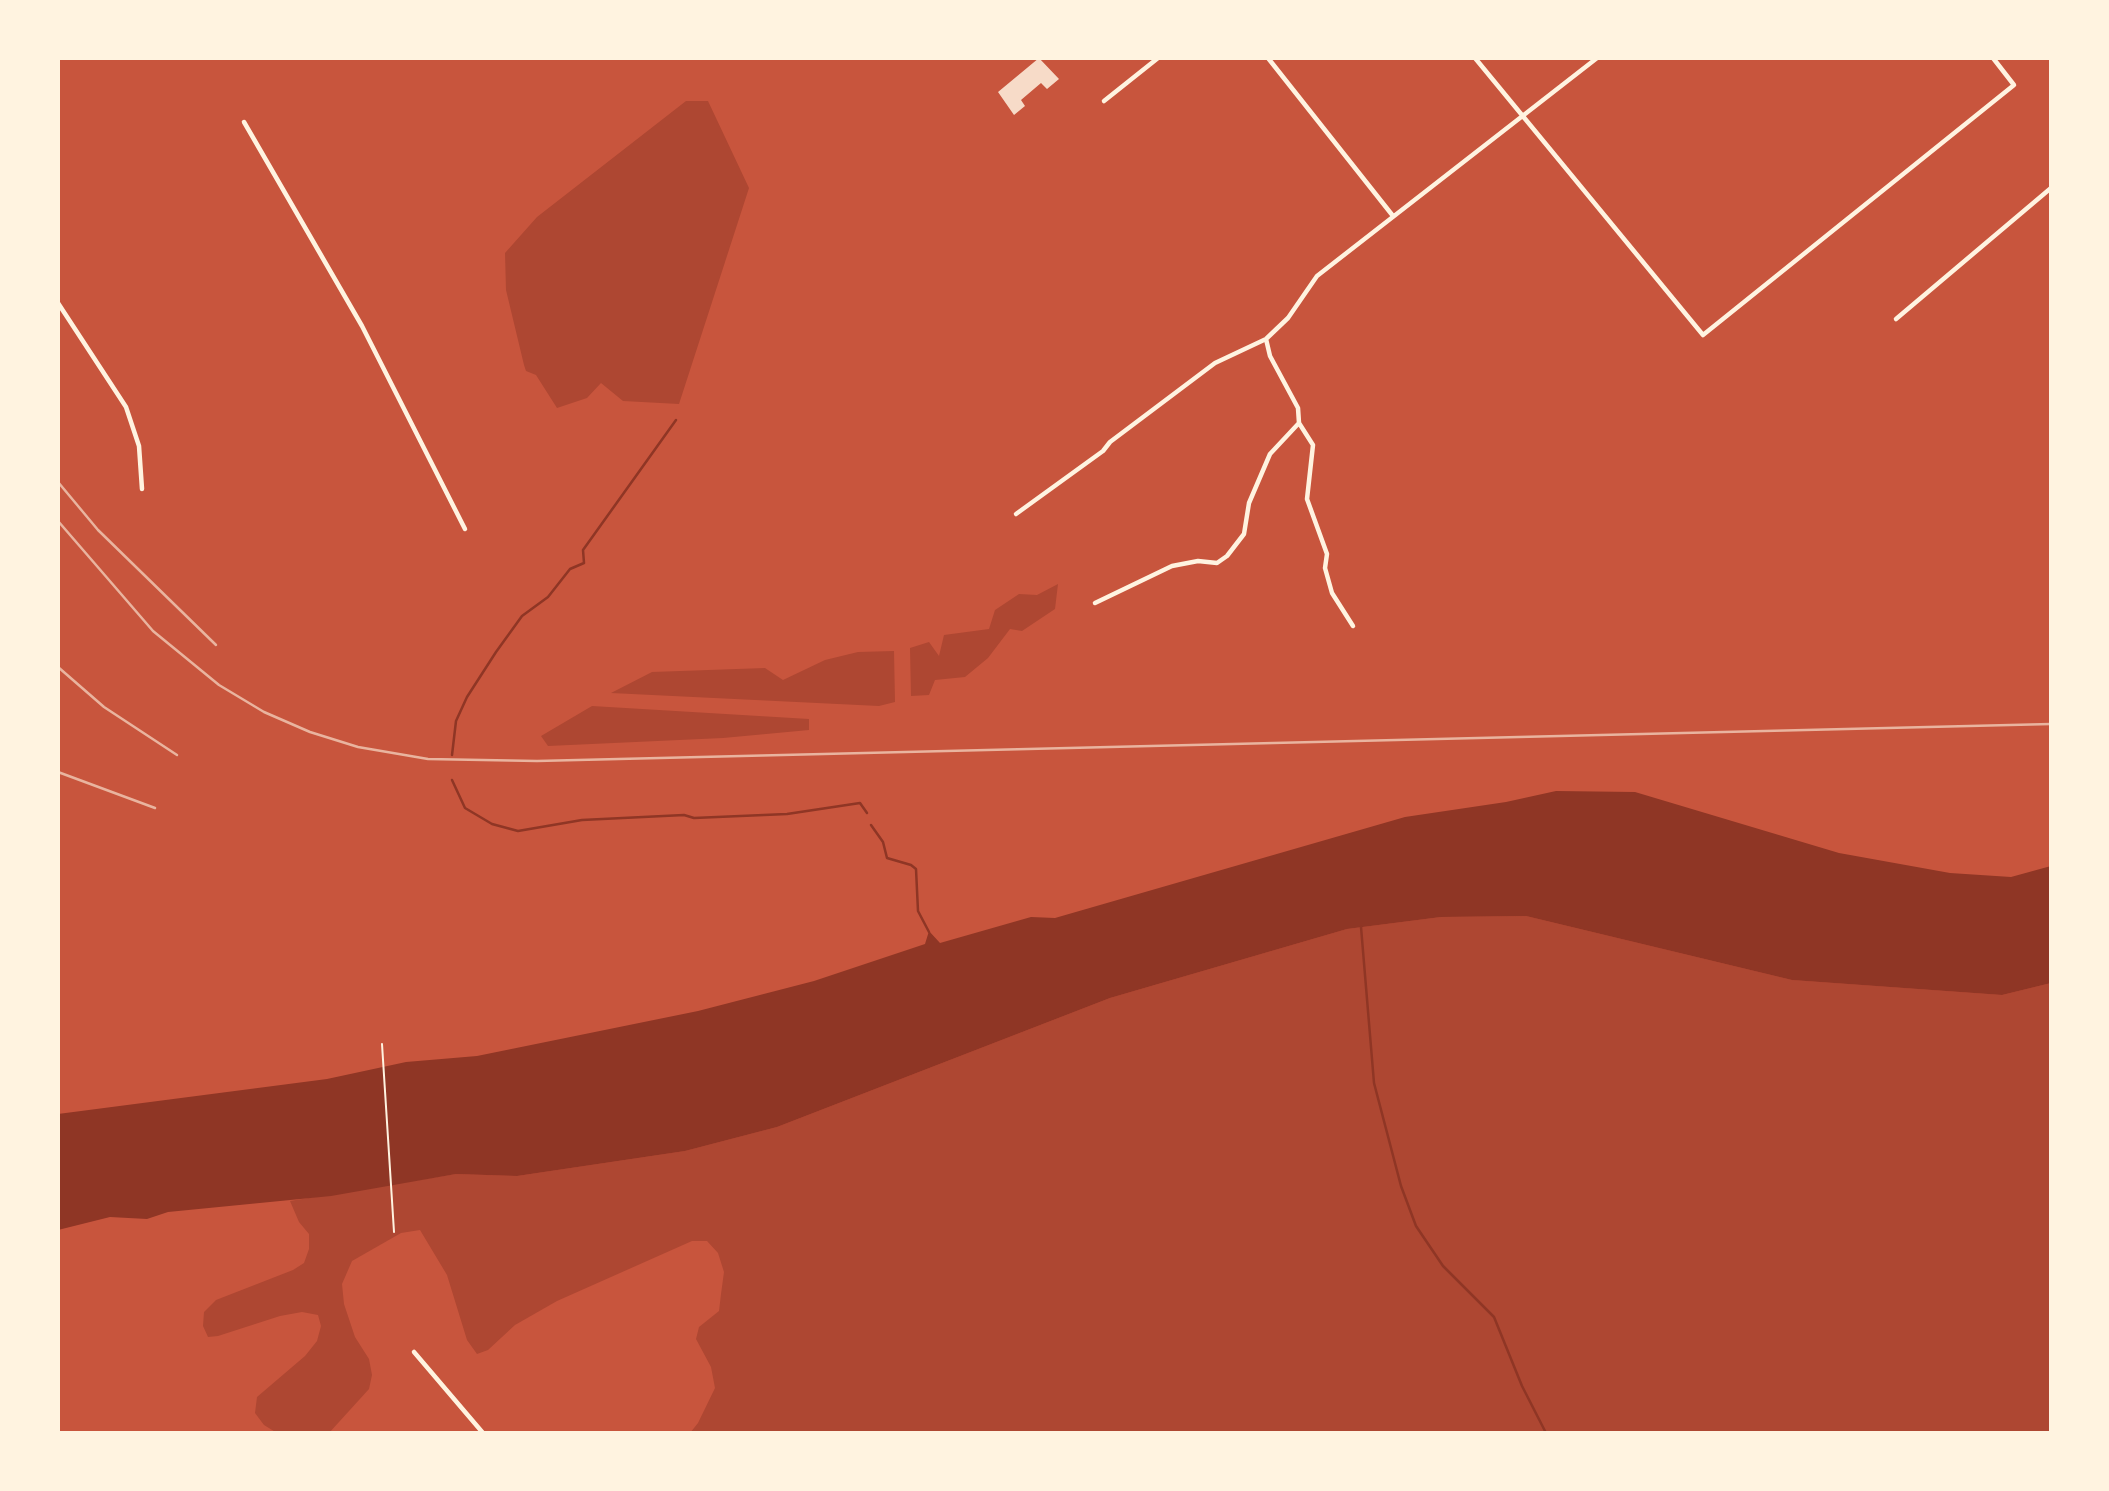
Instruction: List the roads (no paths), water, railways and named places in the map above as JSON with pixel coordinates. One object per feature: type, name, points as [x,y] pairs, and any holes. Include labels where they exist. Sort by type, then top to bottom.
[{"type":"street","points":[[1104,101],[1158,58]]},
{"type":"street","points":[[1268,58],[1393,216]]},
{"type":"street","points":[[1475,58],[1703,335],[2014,85],[1993,58]]},
{"type":"street","points":[[1016,514],[1103,451],[1110,442],[1215,363],[1266,339],[1288,318],[1317,276],[1597,58]]},
{"type":"street","points":[[244,122],[362,326],[465,529]]},
{"type":"street","points":[[1896,319],[2051,188]]},
{"type":"street","points":[[58,303],[132,420],[142,462],[142,489]]},
{"type":"street","points":[[1266,339],[1270,356],[1298,408],[1299,423],[1313,445],[1307,499],[1326,554],[1325,568],[1332,593],[1353,626]]},
{"type":"street","points":[[1095,603],[1172,566],[1198,561],[1217,563],[1227,556],[1244,534],[1250,503],[1270,454],[1299,423]]},
{"type":"street","points":[[414,1352],[483,1433]]},
{"type":"waterway","points":[[452,755],[456,721],[467,697],[496,652],[522,616],[548,597],[570,569],[584,563],[583,550],[676,420]]},
{"type":"waterway","points":[[452,780],[465,808],[492,824],[518,831],[582,820],[787,814],[860,803],[867,813]]},
{"type":"waterway","points":[[871,825],[883,842],[887,858],[916,869],[918,911],[929,932]]},
{"type":"waterway","points":[[1361,927],[1374,1083],[1401,1186],[1416,1226],[1443,1266],[1494,1317],[1522,1386],[1546,1433]]},
{"type":"railway","points":[[58,482],[98,530],[216,645]]},
{"type":"railway","points":[[58,521],[153,631],[219,685],[264,712],[310,732],[358,747],[428,759],[537,761],[2051,724]]},
{"type":"railway","points":[[58,667],[104,707],[177,755]]},
{"type":"railway","points":[[58,772],[155,808]]}]
